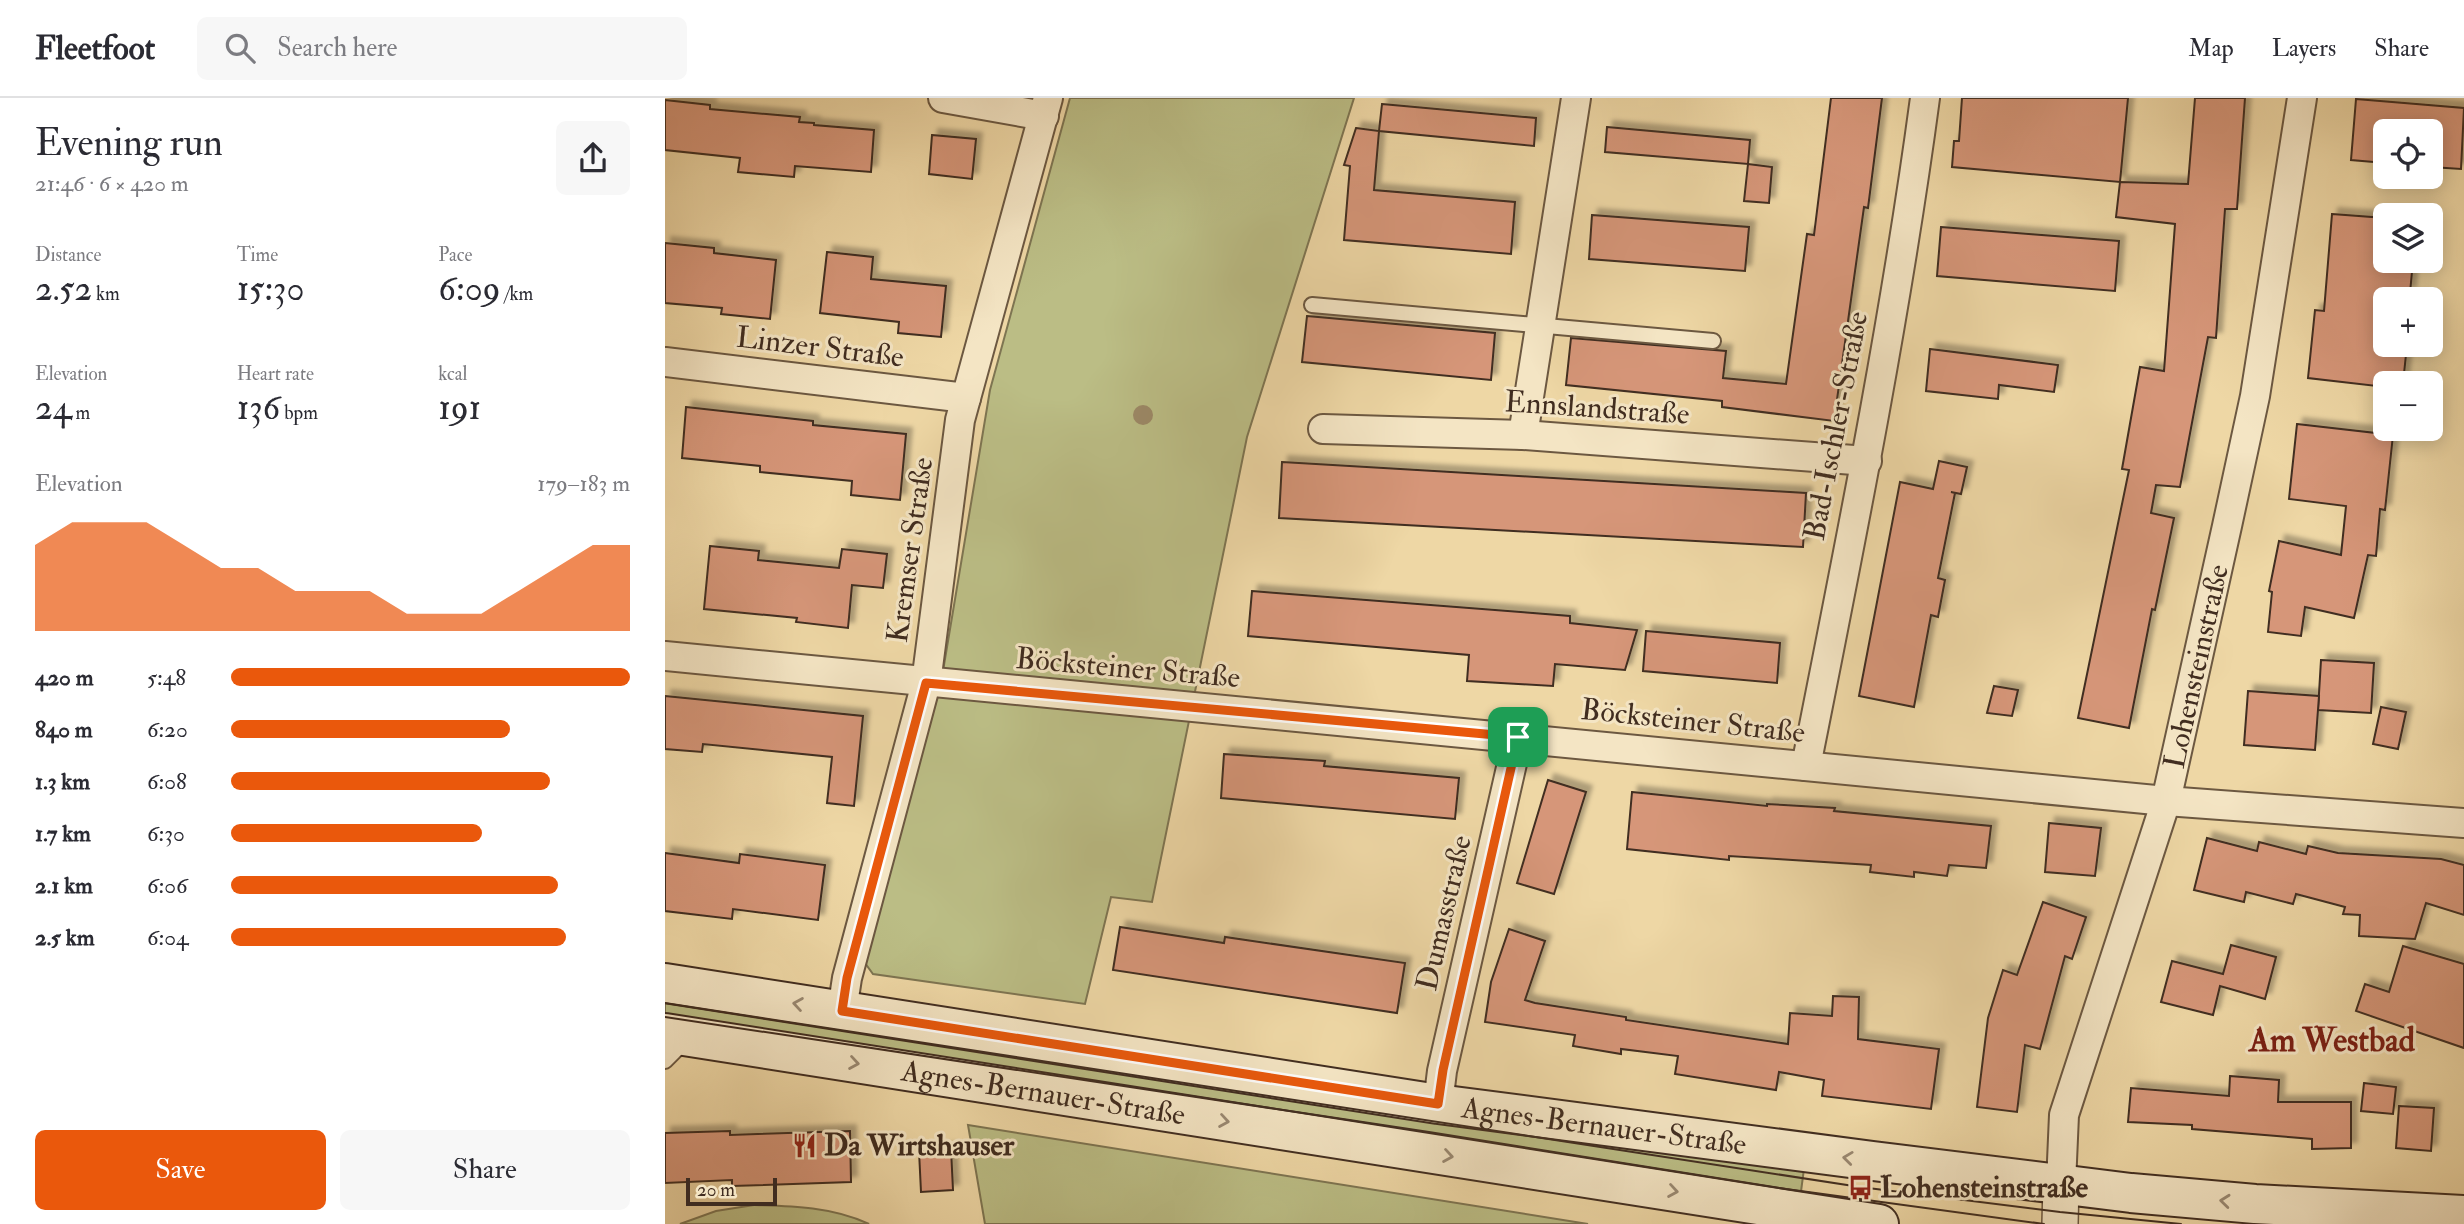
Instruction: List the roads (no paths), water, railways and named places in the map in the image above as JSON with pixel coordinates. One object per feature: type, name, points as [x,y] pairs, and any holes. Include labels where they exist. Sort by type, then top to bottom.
[{"type":"main road","name":"Agnes-Bernauer-Straße","points":[[665,983],[1438,1104],[2061,1184],[2255,1204],[2464,1215]]},
{"type":"main road","name":"Agnes-Bernauer-Straße","points":[[673,1044],[1879,1224]]},
{"type":"street","points":[[943,98],[1046,107]]},
{"type":"street","points":[[1523,435],[1576,98]]},
{"type":"street","name":"Bad-Ischler-Straße","points":[[1806,766],[1842,574],[1867,461],[1925,98]]},
{"type":"street","name":"Lohensteinstraße","points":[[2060,1224],[2064,1115],[2166,801],[2255,396],[2302,98]]},
{"type":"street","name":"Kremser Straße","points":[[842,1011],[847,978],[926,683],[960,420],[1046,107]]},
{"type":"street","name":"Linzer Straße","points":[[665,362],[966,398]]},
{"type":"street","name":"Ennslandstraße","points":[[1322,429],[1523,435],[1867,461]]},
{"type":"street","name":"Böcksteiner Straße","points":[[665,656],[2166,801],[2464,822]]},
{"type":"street","name":"Dumasstraße","points":[[1438,1104],[1443,1070],[1518,737]]},
{"type":"lane","points":[[1312,305],[1713,341]]},
{"type":"tram line","points":[[665,1003],[1860,1187],[2181,1224]]},
{"type":"tram line","points":[[665,1017],[1429,1132],[1786,1189],[2044,1224]]},
{"type":"place","name":"Da Wirtshauser","points":[[804,1145]]},
{"type":"place","name":"Lohensteinstraße","points":[[1860,1187]]},
{"type":"district","name":"Am Westbad","points":[[2332,1040]]}]
